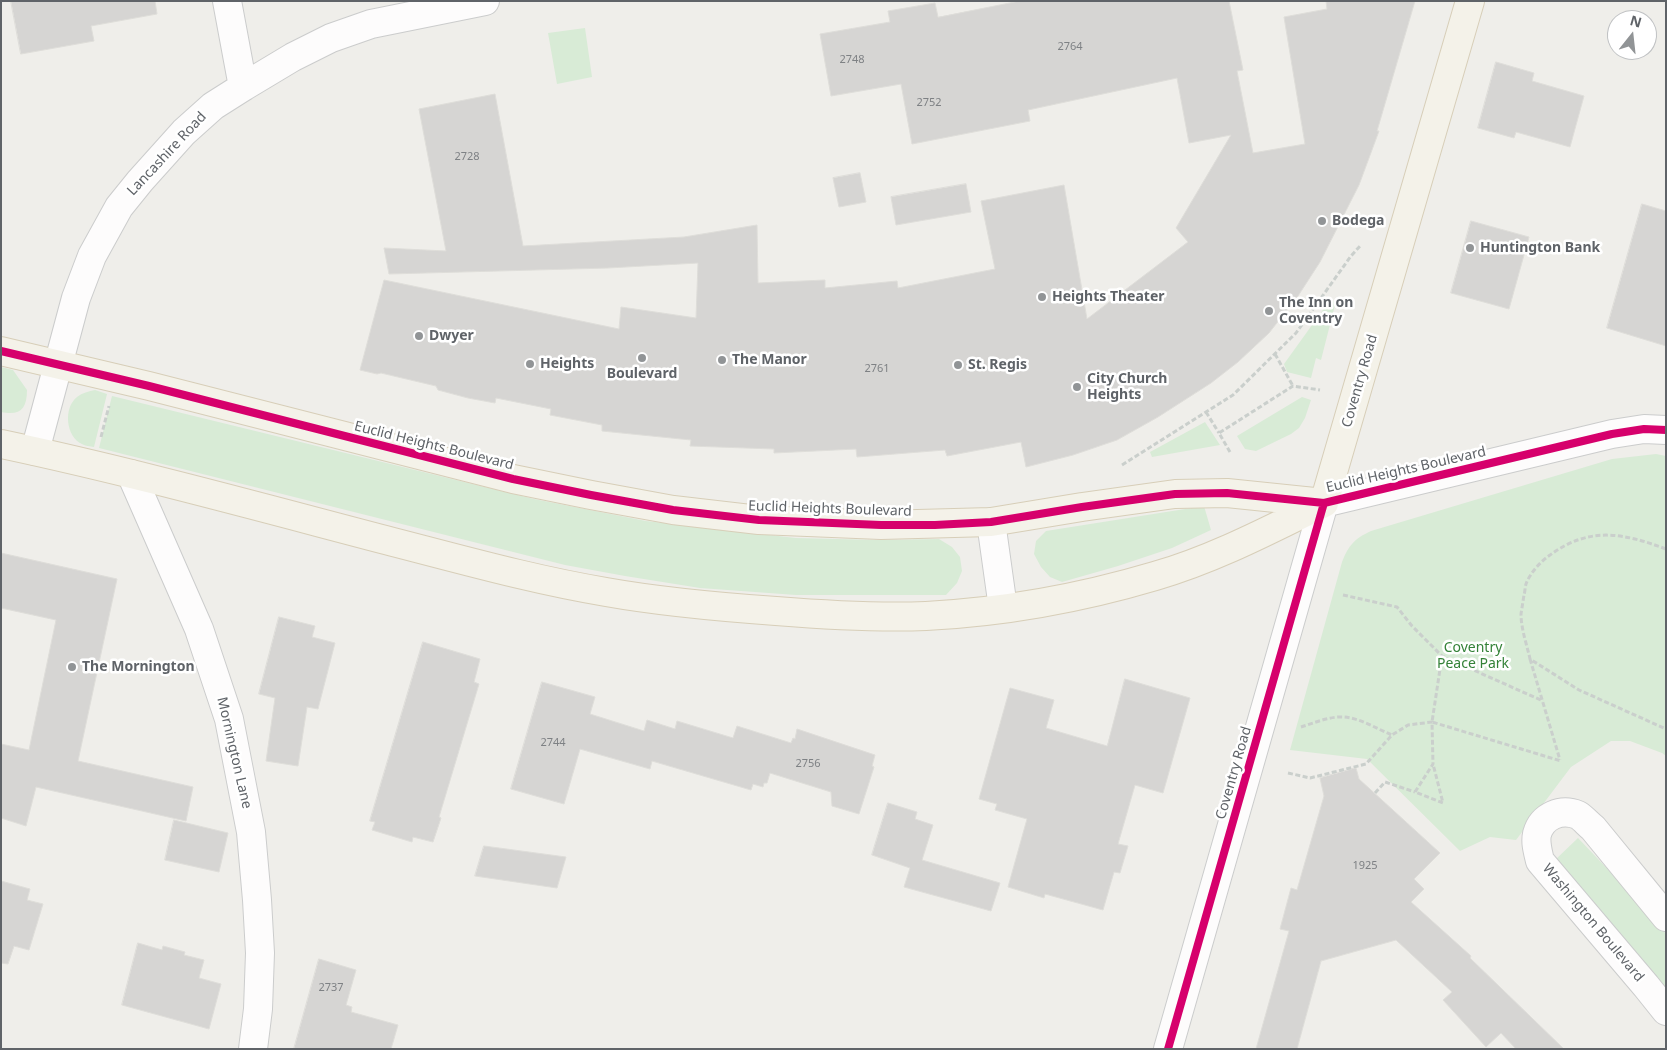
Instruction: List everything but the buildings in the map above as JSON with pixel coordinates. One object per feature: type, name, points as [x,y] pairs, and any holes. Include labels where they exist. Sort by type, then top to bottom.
[{"type":"main road","name":"Coventry Road","points":[[1324,503],[1470,1]]},
{"type":"main road","name":"Euclid Heights Boulevard","points":[[1,351],[58,363],[512,479],[674,510],[759,520],[881,525],[991,522],[1175,494],[1227,493],[1324,503]]},
{"type":"main road","name":"Euclid Heights Boulevard","points":[[1,444],[131,474],[490,567],[569,585],[630,596],[713,607],[836,616],[925,616],[1003,608],[1102,591],[1157,576],[1206,559],[1324,503]]},
{"type":"street","points":[[227,1],[243,87]]},
{"type":"street","name":"Lancashire Road","points":[[35,451],[76,298],[88,265],[119,207],[184,132],[213,106],[243,87],[293,57],[342,34],[372,24],[485,1]]},
{"type":"street","name":"Euclid Heights Boulevard","points":[[1324,503],[1612,434],[1644,430],[1666,430]]},
{"type":"street","name":"Mornington Lane","points":[[131,474],[199,629],[229,720],[251,832],[257,900],[260,953],[258,1009],[253,1049]]},
{"type":"street","name":"Coventry Road","points":[[1168,1049],[1324,503]]},
{"type":"street","points":[[991,522],[1003,608]]},
{"type":"street","name":"Washington Boulevard","points":[[1666,917],[1593,828],[1579,816],[1565,812],[1555,813],[1544,822],[1536,841],[1540,861],[1666,1011]]},
{"type":"path","points":[[1122,466],[1233,395],[1296,334],[1360,246]]},
{"type":"path","points":[[1275,354],[1293,386]]},
{"type":"path","points":[[1220,433],[1293,386],[1320,390]]},
{"type":"path","points":[[100,440],[110,403]]},
{"type":"path","points":[[1206,412],[1230,452]]},
{"type":"path","points":[[1288,773],[1310,778],[1366,764],[1392,735],[1408,725],[1432,722],[1561,761],[1524,635],[1521,614],[1526,584],[1545,558],[1574,541],[1594,535],[1638,539],[1666,549]]},
{"type":"path","points":[[1343,595],[1397,607],[1412,626],[1442,656],[1543,700]]},
{"type":"path","points":[[1375,794],[1385,782],[1443,803],[1433,764],[1432,722],[1442,656]]},
{"type":"path","points":[[1530,659],[1579,690],[1666,729]]},
{"type":"path","points":[[1301,727],[1332,718],[1344,717],[1358,720],[1392,735]]},
{"type":"path","points":[[1415,792],[1433,764]]},
{"type":"green space","points":[[585,28],[592,77],[557,84],[548,33]]},
{"type":"green space","points":[[1330,300],[1335,302],[1335,305],[1321,360],[1316,358],[1311,378],[1287,372],[1284,364]]},
{"type":"green space","points":[[1,367],[13,370],[27,390],[26,402],[18,412],[1,412]]},
{"type":"green space","points":[[95,390],[107,394],[94,447],[83,445],[72,435],[68,415],[77,397]]},
{"type":"green space","points":[[112,396],[534,499],[646,521],[796,538],[939,539],[952,547],[960,557],[962,571],[957,583],[946,595],[796,595],[700,588],[565,565],[99,448]]},
{"type":"green space","points":[[1302,397],[1311,400],[1305,418],[1299,428],[1291,434],[1256,451],[1245,449],[1237,436]]},
{"type":"green space","points":[[1205,422],[1220,445],[1152,457],[1150,452]]},
{"type":"green space","name":"Coventry Peace Park","points":[[1656,454],[1666,456],[1666,756],[1630,741],[1611,741],[1571,767],[1516,840],[1490,837],[1460,851],[1367,759],[1290,750],[1342,562],[1347,551],[1356,540],[1371,531],[1612,459]]},
{"type":"green space","points":[[1204,506],[1211,530],[1172,548],[1062,582],[1050,577],[1041,567],[1034,554],[1036,541],[1046,531]]},
{"type":"green space","points":[[1578,838],[1639,902],[1666,934],[1666,990],[1555,860]]},
{"type":"cycle path","points":[[1,351],[149,386],[513,479],[673,510],[759,520],[881,525],[991,522],[1175,494],[1227,493],[1324,503],[1612,434],[1644,429],[1666,430]]},
{"type":"cycle path","points":[[1168,1049],[1324,503]]},
{"type":"place","name":"Bodega","points":[[1322,221]]},
{"type":"place","name":"Huntington Bank","points":[[1470,248]]},
{"type":"place","name":"Heights Theater","points":[[1042,297]]},
{"type":"place","name":"The Inn on Coventry","points":[[1269,311]]},
{"type":"place","name":"Dwyer","points":[[419,336]]},
{"type":"place","name":"Boulevard","points":[[642,358]]},
{"type":"place","name":"The Manor","points":[[722,360]]},
{"type":"place","name":"Heights","points":[[530,364]]},
{"type":"place","name":"St. Regis","points":[[958,365]]},
{"type":"place","name":"City Church Heights","points":[[1077,387]]},
{"type":"place","name":"The Mornington","points":[[72,667]]}]
